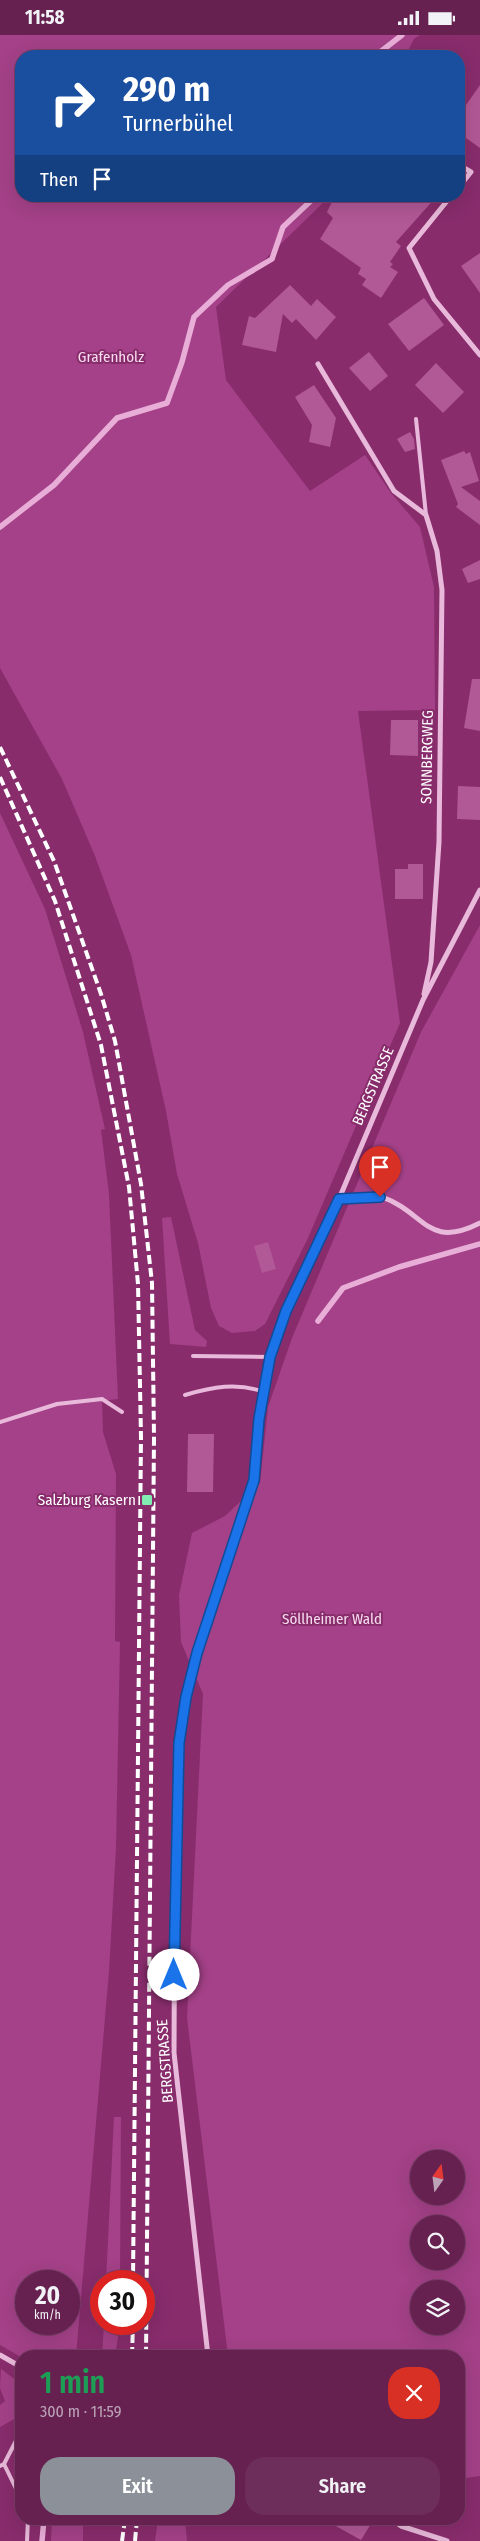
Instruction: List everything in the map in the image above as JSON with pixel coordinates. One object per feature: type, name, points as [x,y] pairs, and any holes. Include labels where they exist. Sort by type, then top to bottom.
[{"type":"street","points":[[465,168],[471,172],[465,180]]},
{"type":"street","points":[[446,202],[409,248],[434,299],[480,355]]},
{"type":"street","points":[[318,364],[394,491],[426,515]]},
{"type":"street","name":"SONNBERGWEG","points":[[423,1000],[431,963],[439,842],[442,590],[437,551],[426,515]]},
{"type":"street","name":"BERGSTRASSE","points":[[207,2350],[174,2053],[179,1743],[186,1697],[197,1653],[254,1480],[259,1419],[270,1357],[286,1311],[339,1199],[423,1000],[480,890]]},
{"type":"street","points":[[339,1199],[380,1197],[403,1207],[427,1227],[444,1234],[468,1229],[480,1223]]},
{"type":"street","points":[[0,2355],[15,2364]]},
{"type":"street","points":[[401,2525],[447,2541]]},
{"type":"lane","name":"SONNBERGWEG","points":[[416,419],[426,515]]},
{"type":"lane","points":[[193,1356],[270,1357]]},
{"type":"lane","points":[[185,1395],[228,1385],[251,1387],[264,1392]]},
{"type":"lane","points":[[0,1422],[58,1404],[102,1399],[122,1412]]},
{"type":"lane","points":[[15,2442],[2,2465],[15,2488]]},
{"type":"lane","points":[[27,2541],[28,2525]]},
{"type":"green space","name":"Grafenholz","points":[[0,35],[420,35],[414,39],[408,50],[15,50],[15,202],[324,202],[216,307],[226,380],[310,491],[365,455],[391,493],[420,527],[434,587],[435,710],[358,711],[400,1023],[308,1238],[265,1324],[255,1331],[232,1333],[219,1326],[211,1308],[198,1243],[177,1174],[166,1111],[131,955],[95,856],[62,779],[0,668]]},
{"type":"green space","points":[[0,813],[45,909],[83,1032],[105,1129],[101,1130],[109,1194],[118,1399],[102,1401],[103,1432],[116,1474],[115,1641],[120,1642],[116,1848],[109,1971],[80,2309],[80,2270],[15,2270],[15,2335],[78,2335],[77,2350],[15,2350],[15,2354],[0,2345]]},
{"type":"green space","name":"Söllheimer Wald","points":[[480,925],[480,2476],[465,2478],[465,2350],[227,2350],[187,2018],[203,1694],[181,1642],[179,1595],[192,1533],[225,1516],[260,1483],[268,1407],[292,1338],[421,1032]]},
{"type":"green space","points":[[171,1217],[195,1330],[207,1341],[206,1347],[170,1344],[162,1218]]},
{"type":"green space","points":[[114,2117],[121,2117],[120,2270],[107,2270]]},
{"type":"green space","points":[[103,2335],[118,2335],[116,2350],[102,2350]]},
{"type":"green space","points":[[1,2369],[15,2380],[15,2419],[0,2427],[0,2405],[5,2401],[0,2388]]},
{"type":"green space","points":[[52,2525],[83,2525],[83,2541],[51,2541]]},
{"type":"green space","points":[[157,2525],[186,2525],[187,2541],[155,2541]]},
{"type":"building","points":[[480,85],[480,148],[465,137],[465,106]]},
{"type":"building","points":[[332,202],[432,202],[396,242],[401,246],[390,262],[393,264],[390,267],[398,272],[381,298],[362,285],[366,279],[358,274],[361,268],[320,239],[333,218],[327,212]]},
{"type":"building","points":[[480,253],[480,293],[461,266]]},
{"type":"building","points":[[290,285],[311,306],[317,299],[336,317],[316,340],[296,319],[292,323],[283,314],[276,352],[242,345],[249,316],[255,318]]},
{"type":"building","points":[[424,298],[444,325],[409,351],[388,324]]},
{"type":"building","points":[[369,352],[388,376],[370,391],[349,368]]},
{"type":"building","points":[[436,363],[464,392],[443,413],[415,385]]},
{"type":"building","points":[[314,385],[336,418],[330,447],[309,442],[312,425],[295,397]]},
{"type":"building","points":[[410,432],[414,439],[415,449],[405,452],[397,439]]},
{"type":"building","points":[[464,451],[466,454],[470,452],[479,481],[461,487],[480,501],[480,525],[456,507],[458,504],[441,460]]},
{"type":"building","points":[[480,560],[480,579],[468,583],[462,569]]},
{"type":"building","points":[[472,679],[480,679],[480,731],[464,728]]},
{"type":"building","points":[[391,720],[418,720],[418,756],[390,755]]},
{"type":"building","points":[[458,786],[480,787],[480,820],[457,819]]},
{"type":"building","points":[[408,864],[423,864],[423,899],[395,899],[395,869],[408,869]]},
{"type":"building","points":[[268,1242],[276,1269],[262,1273],[254,1246]]},
{"type":"building","points":[[188,1434],[214,1434],[213,1492],[187,1492]]},
{"type":"building","points":[[334,2525],[370,2525],[361,2540]]},
{"type":"waterway","points":[[383,50],[402,35]]},
{"type":"waterway","points":[[0,527],[54,485],[117,418],[167,403],[182,362],[194,317],[228,285],[272,259],[283,227],[310,202]]},
{"type":"waterway","points":[[318,1321],[343,1288],[399,1267],[480,1244]]},
{"type":"waterway","points":[[42,2541],[43,2525]]},
{"type":"railway","points":[[0,747],[54,861],[101,994],[115,1041],[141,1184],[152,1283],[154,1437],[146,2350]]},
{"type":"railway","points":[[0,777],[55,901],[101,1045],[129,1187],[138,1284],[141,1437],[133,2270]]},
{"type":"railway","points":[[132,2350],[133,2335]]},
{"type":"railway","points":[[122,2541],[124,2525]]},
{"type":"railway","points":[[135,2541],[136,2525]]},
{"type":"place","name":"Salzburg Kasern","points":[[147,1500]]},
{"type":"route","points":[[174,1975],[179,1743],[186,1697],[197,1653],[254,1480],[259,1419],[270,1357],[286,1311],[339,1199],[380,1197]]}]
